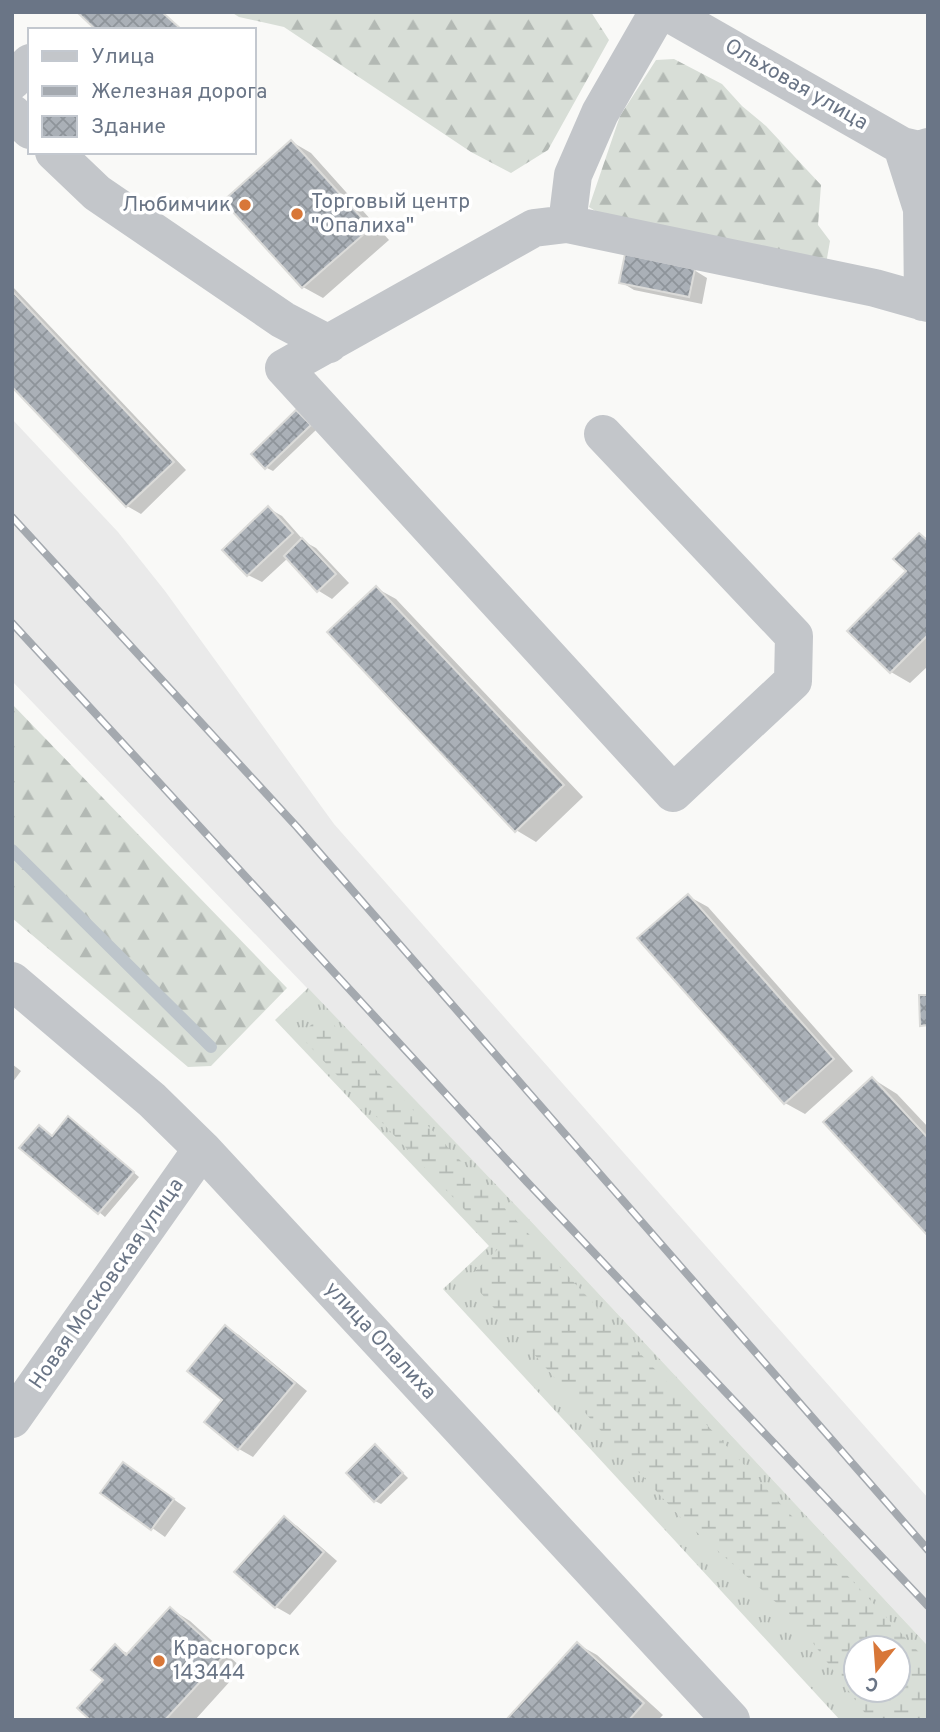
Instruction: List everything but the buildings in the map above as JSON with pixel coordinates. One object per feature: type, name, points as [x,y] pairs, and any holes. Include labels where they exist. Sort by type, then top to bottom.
[{"type":"street","points":[[567,224],[573,175],[600,113],[658,12]]},
{"type":"street","name":"Ольховая улица","points":[[667,12],[915,147]]},
{"type":"street","points":[[12,81],[28,65]]},
{"type":"street","points":[[12,113],[28,128]]},
{"type":"street","points":[[603,434],[794,636],[793,681],[673,793],[285,368],[534,228],[567,224],[862,285],[925,303],[922,209],[915,147]]},
{"type":"street","points":[[56,154],[97,193],[283,320],[329,344]]},
{"type":"street","name":"улица Опалиха","points":[[12,981],[152,1100],[202,1149],[698,1705],[731,1720]]},
{"type":"street","name":"Новая Московская улица","points":[[12,1419],[202,1149]]},
{"type":"shaded area","points":[[12,419],[118,532],[165,591],[334,824],[928,1498],[928,1646],[527,1217],[12,681]]},
{"type":"green space","points":[[231,12],[591,12],[609,40],[548,150],[511,173],[471,152],[284,27],[239,17]]},
{"type":"green space","points":[[674,59],[722,84],[821,185],[818,225],[830,241],[826,264],[617,225],[589,207],[620,116],[656,60]]},
{"type":"green space","points":[[12,704],[287,988],[211,1066],[188,1067],[12,918]]},
{"type":"green space","points":[[308,988],[527,1217],[928,1646],[928,1720],[840,1720],[443,1289],[489,1246],[275,1020]]},
{"type":"green space","points":[[317,1019],[333,1024],[902,1634],[842,1634],[842,1682],[796,1620],[683,1520],[608,1439],[473,1284],[473,1273],[500,1247],[300,1036]]},
{"type":"green space","points":[[912,1645],[928,1662],[928,1720],[870,1720],[858,1704],[912,1704]]},
{"type":"waterway","points":[[12,850],[211,1047]]},
{"type":"railway","points":[[12,517],[297,827],[928,1550]]},
{"type":"railway","points":[[12,623],[527,1182],[928,1606]]},
{"type":"place","name":"Любимчик","points":[[245,205]]},
{"type":"place","name":"Торговый центр \"Опалиха\"","points":[[297,214]]},
{"type":"place","name":"Красногорск 143444","points":[[159,1661]]}]
